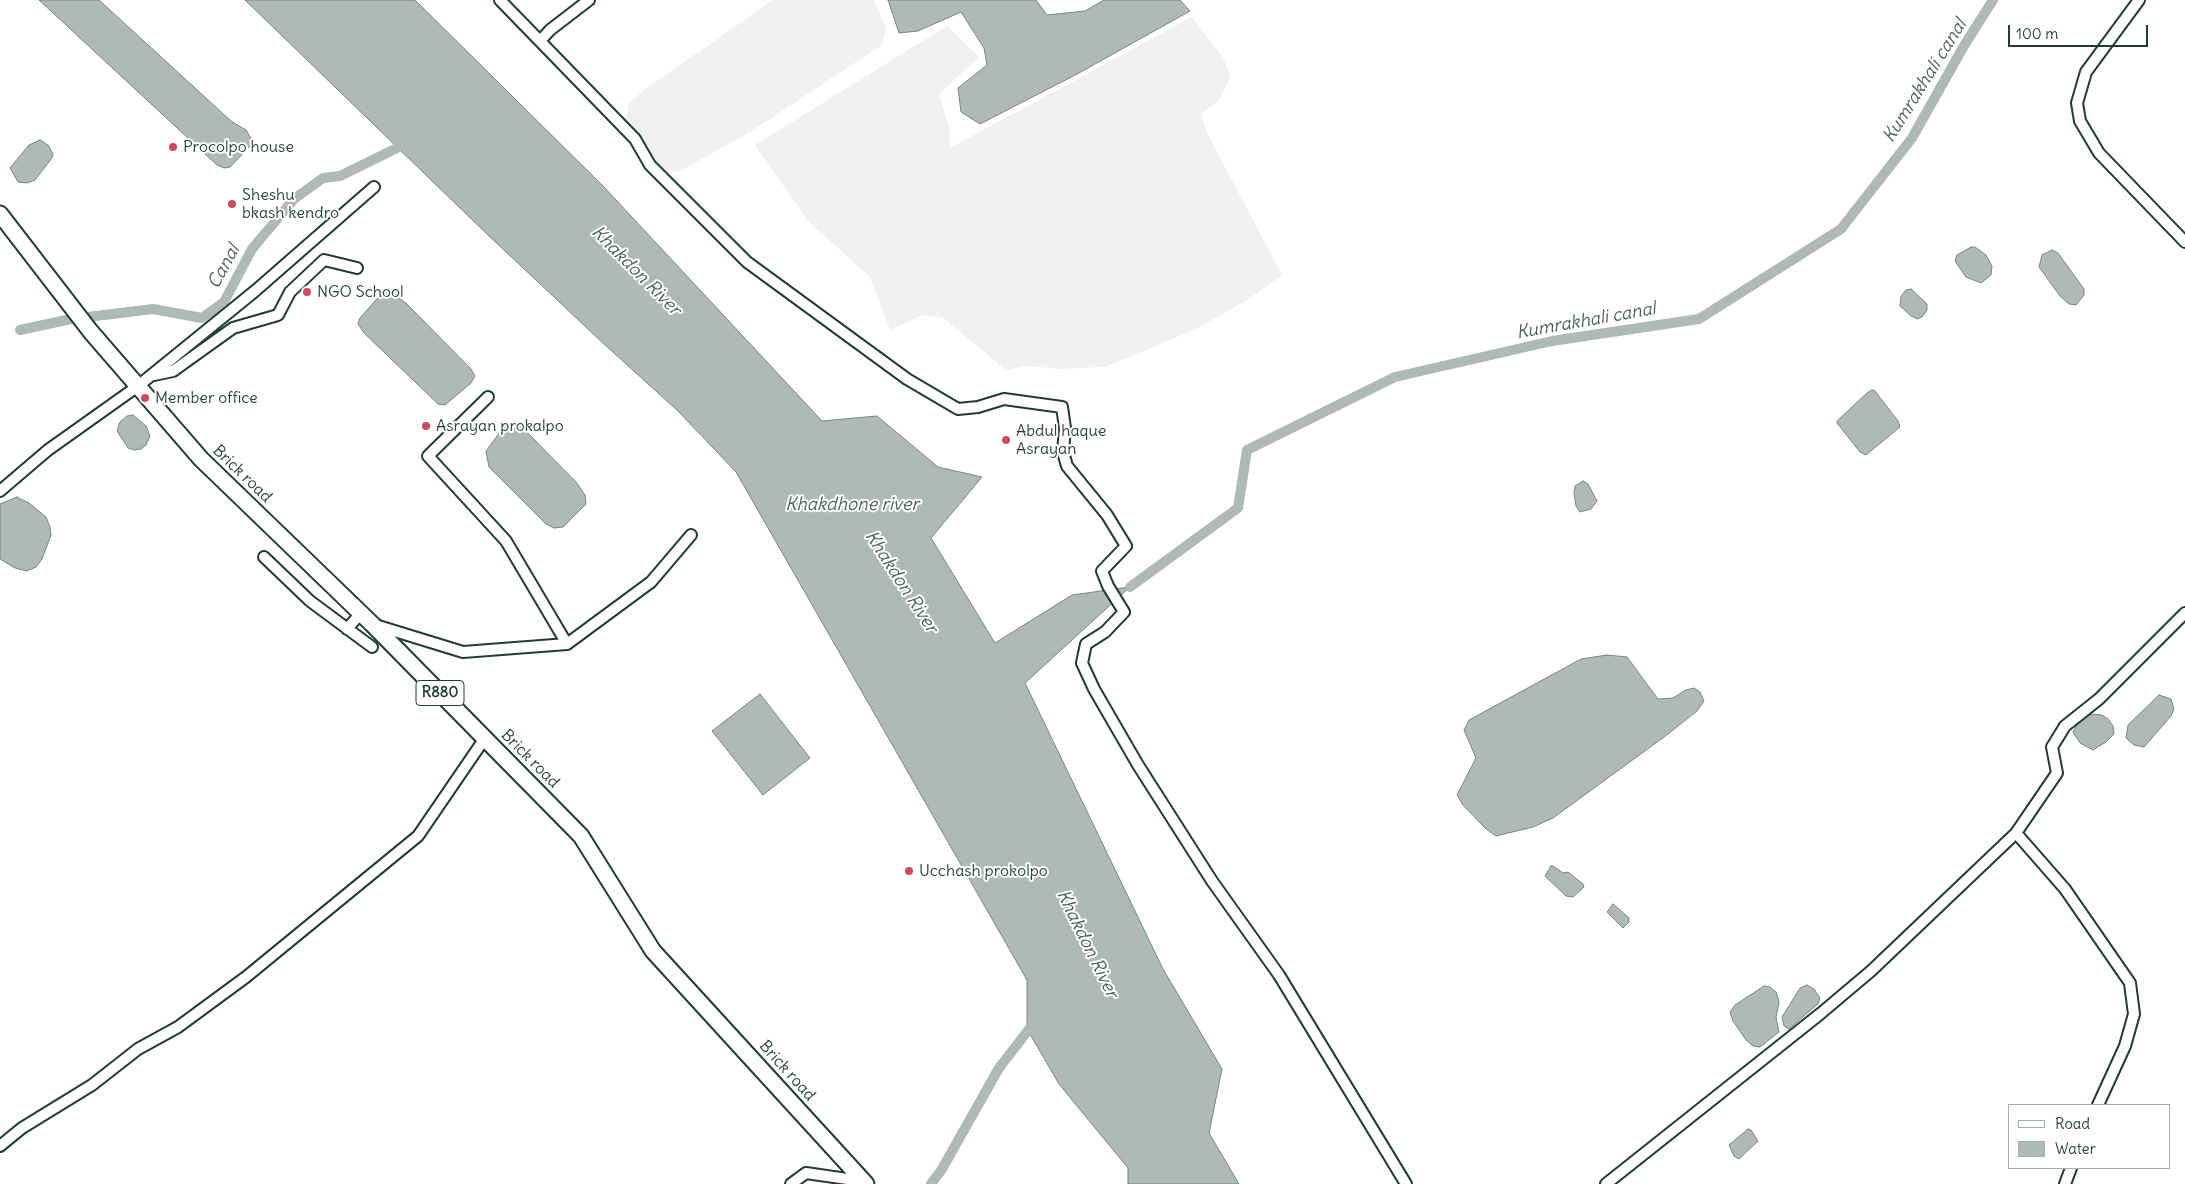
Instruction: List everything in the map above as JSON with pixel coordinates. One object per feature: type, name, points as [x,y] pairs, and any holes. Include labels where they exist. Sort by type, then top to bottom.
[{"type":"main road","name":"Brick road","points":[[0,214],[91,332],[201,459],[361,613],[581,836],[653,951],[862,1183]]},
{"type":"street","points":[[500,0],[635,139],[650,166],[747,262],[907,379],[958,409],[1004,399],[1062,407],[1065,428],[1063,452],[1067,466],[1107,515],[1126,546],[1102,570],[1108,586],[1124,612],[1105,632],[1086,644],[1082,663],[1094,689],[1138,765],[1212,881],[1279,975],[1406,1184]]},
{"type":"street","points":[[540,41],[550,30],[589,0]]},
{"type":"street","points":[[2139,0],[2086,72],[2077,103],[2080,120],[2099,152],[2185,242]]},
{"type":"street","points":[[0,491],[48,450],[151,376],[255,291],[374,187]]},
{"type":"street","points":[[151,376],[173,370],[233,328],[278,315],[290,292],[324,260],[357,268]]},
{"type":"street","points":[[488,397],[428,456],[506,540],[567,644]]},
{"type":"street","points":[[372,624],[463,652],[567,644],[651,582],[691,535]]},
{"type":"street","points":[[264,557],[310,601],[372,646]]},
{"type":"street","points":[[347,628],[361,613]]},
{"type":"street","points":[[1606,1184],[1864,977],[2016,833],[2057,773],[2052,746],[2065,726],[2099,699],[2185,614]]},
{"type":"street","points":[[0,1146],[22,1128],[92,1085],[138,1049],[178,1028],[246,977],[418,836],[485,738]]},
{"type":"street","points":[[2016,833],[2066,888],[2130,983],[2134,1014],[2124,1046],[2098,1104]]},
{"type":"street","points":[[2064,1184],[2071,1169]]},
{"type":"street","points":[[791,1184],[806,1173],[862,1183]]},
{"type":"shaded area","points":[[773,0],[874,0],[886,28],[882,45],[750,132],[678,172],[657,167],[626,120],[629,103],[647,88]]},
{"type":"shaded area","points":[[1192,17],[1224,59],[1230,78],[1219,100],[1201,114],[1207,133],[1282,275],[1247,300],[1196,329],[1105,367],[1059,369],[1027,366],[1006,370],[942,317],[922,315],[890,330],[870,277],[808,221],[755,145],[947,26],[979,57],[939,94],[949,127],[950,148]]},
{"type":"water","points":[[39,0],[99,0],[231,121],[246,130],[252,140],[251,145],[230,167],[224,168],[217,165]]},
{"type":"water","name":"Khakdhone river","points":[[245,0],[415,0],[603,186],[822,421],[877,416],[938,467],[982,477],[931,538],[995,643],[1072,595],[1130,587],[1025,683],[1163,969],[1222,1069],[1209,1133],[1239,1184],[1128,1184],[1128,1168],[1059,1084],[1027,1029],[1027,980],[736,472],[678,411],[489,236]]},
{"type":"water","points":[[888,0],[1036,0],[1047,15],[1085,11],[1104,0],[1180,0],[1190,11],[1079,73],[980,124],[961,112],[958,88],[987,65],[984,48],[961,12],[918,31],[899,33]]},
{"type":"water","points":[[40,140],[48,145],[53,154],[52,158],[35,180],[27,183],[18,182],[10,168],[29,145]]},
{"type":"water","points":[[1971,247],[1975,247],[1986,255],[1992,266],[1991,275],[1981,283],[1966,277],[1955,261],[1957,255]]},
{"type":"water","points":[[2052,250],[2058,253],[2084,289],[2084,295],[2076,305],[2069,304],[2060,296],[2039,267],[2042,255]]},
{"type":"water","points":[[1911,289],[1927,304],[1927,310],[1918,319],[1911,316],[1900,306],[1901,296],[1906,290]]},
{"type":"water","points":[[384,291],[393,294],[406,303],[471,369],[475,376],[471,383],[445,405],[438,404],[364,333],[358,324],[360,318]]},
{"type":"water","points":[[1872,390],[1875,391],[1898,421],[1900,427],[1866,455],[1860,452],[1837,421]]},
{"type":"water","points":[[133,415],[146,426],[150,436],[146,445],[141,449],[134,450],[128,448],[117,431],[120,422],[127,416]]},
{"type":"water","points":[[513,422],[521,426],[576,482],[585,495],[586,504],[563,527],[554,528],[546,524],[489,467],[486,451],[503,428]]},
{"type":"water","points":[[1583,481],[1588,484],[1597,501],[1591,509],[1580,512],[1576,506],[1574,493],[1575,486]]},
{"type":"water","points":[[17,497],[29,503],[46,517],[50,527],[51,535],[42,559],[36,567],[27,571],[15,568],[0,559],[0,504]]},
{"type":"water","points":[[1607,655],[1627,657],[1658,699],[1673,698],[1686,690],[1694,688],[1700,692],[1704,701],[1697,711],[1664,737],[1553,818],[1533,827],[1496,836],[1485,828],[1463,805],[1457,795],[1476,758],[1464,730],[1469,720],[1581,659]]},
{"type":"water","points":[[760,694],[810,758],[763,795],[712,731]]},
{"type":"water","points":[[2159,695],[2171,699],[2174,709],[2171,716],[2144,747],[2134,745],[2126,738],[2128,725]]},
{"type":"water","points":[[2091,714],[2102,715],[2108,719],[2113,726],[2114,734],[2106,742],[2093,750],[2080,743],[2073,732],[2079,721]]},
{"type":"water","points":[[1551,866],[1563,873],[1568,872],[1583,884],[1584,887],[1573,897],[1566,896],[1545,876]]},
{"type":"water","points":[[1613,904],[1629,918],[1629,922],[1623,928],[1607,912]]},
{"type":"water","points":[[1807,985],[1814,989],[1820,998],[1818,1004],[1789,1029],[1784,1026],[1782,1017],[1800,988]]},
{"type":"water","points":[[1764,986],[1770,987],[1776,992],[1779,1002],[1776,1018],[1779,1032],[1760,1047],[1753,1046],[1746,1040],[1733,1021],[1730,1012],[1735,1005]]},
{"type":"water","points":[[1748,1129],[1751,1130],[1758,1141],[1739,1159],[1734,1156],[1729,1145]]},
{"type":"waterway","name":"Kumrakhali canal","points":[[1130,587],[1238,508],[1247,450],[1395,377],[1552,341],[1699,319],[1841,229],[1912,138],[1965,44],[1993,0]]},
{"type":"waterway","name":"Canal","points":[[20,330],[71,319],[153,309],[202,318],[224,302],[252,249],[294,199],[323,178],[340,176],[397,148]]},
{"type":"waterway","points":[[931,1184],[942,1169],[999,1068],[1037,1019]]},
{"type":"place","name":"Procolpo house","points":[[173,147]]},
{"type":"place","name":"Sheshu bkash kendro","points":[[232,204]]},
{"type":"place","name":"NGO School","points":[[307,292]]},
{"type":"place","name":"Member office","points":[[145,398]]},
{"type":"place","name":"Asrayan prokalpo","points":[[426,426]]},
{"type":"place","name":"Abdul haque Asrayan","points":[[1006,440]]},
{"type":"place","name":"Ucchash prokolpo","points":[[909,871]]},
{"type":"water label","name":"Khakdon River","points":[[636,271]]},
{"type":"water label","name":"Khakdon River","points":[[901,582]]},
{"type":"water label","name":"Khakdon River","points":[[1087,944]]}]
